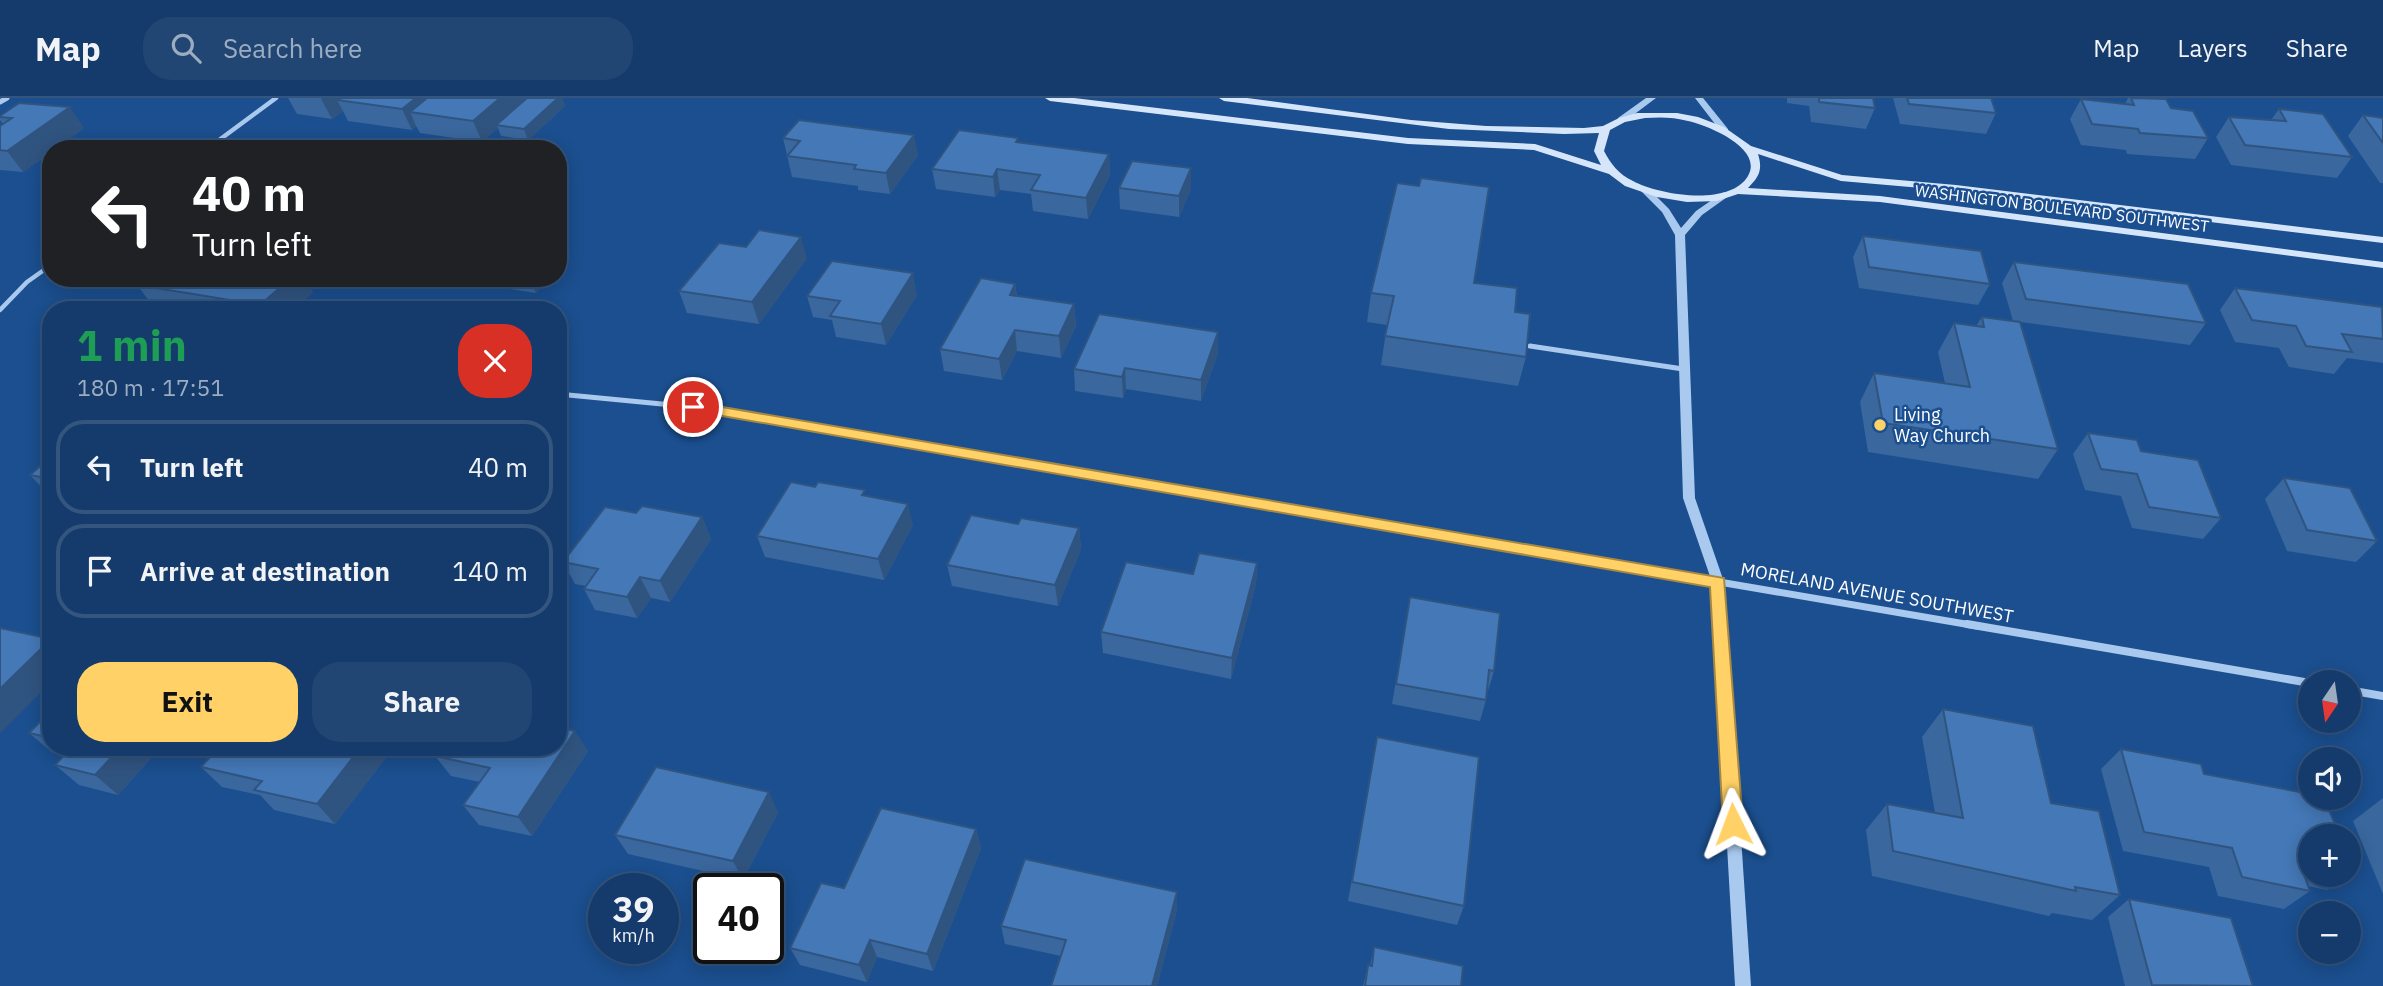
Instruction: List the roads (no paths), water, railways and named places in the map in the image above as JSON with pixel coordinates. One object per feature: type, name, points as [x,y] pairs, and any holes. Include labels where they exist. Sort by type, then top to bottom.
[{"type":"main road","points":[[1050,98],[1408,141],[1535,146],[1612,172],[1646,191]]},
{"type":"main road","points":[[1224,98],[1426,122],[1520,130],[1605,129]]},
{"type":"main road","name":"WASHINGTON BOULEVARD SOUTHWEST","points":[[1621,120],[1663,115],[1688,118],[1725,131],[1748,148],[1841,178],[1956,188],[2383,240]]},
{"type":"main road","points":[[1612,172],[1597,153],[1597,140],[1605,129],[1621,120]]},
{"type":"main road","points":[[1731,193],[1754,176],[1756,162],[1748,148]]},
{"type":"main road","name":"WASHINGTON BOULEVARD SOUTHWEST","points":[[1646,191],[1700,199],[1731,193],[1880,199],[2383,265]]},
{"type":"street","points":[[0,102],[7,98]]},
{"type":"street","points":[[1621,120],[1652,98]]},
{"type":"street","points":[[1699,98],[1725,131]]},
{"type":"street","points":[[1646,191],[1666,211],[1680,235],[1689,498],[1718,582],[1743,986]]},
{"type":"street","points":[[1680,235],[1699,213],[1731,193]]},
{"type":"street","name":"MORELAND AVENUE SOUTHWEST","points":[[693,407],[2298,681]]},
{"type":"street","points":[[2361,692],[2383,696]]},
{"type":"lane","points":[[219,140],[276,98]]},
{"type":"lane","points":[[0,310],[27,282],[42,271]]},
{"type":"lane","points":[[1530,346],[1683,369]]},
{"type":"lane","points":[[567,395],[693,407]]},
{"type":"place","name":"Living Way Church","points":[[1880,425]]}]
